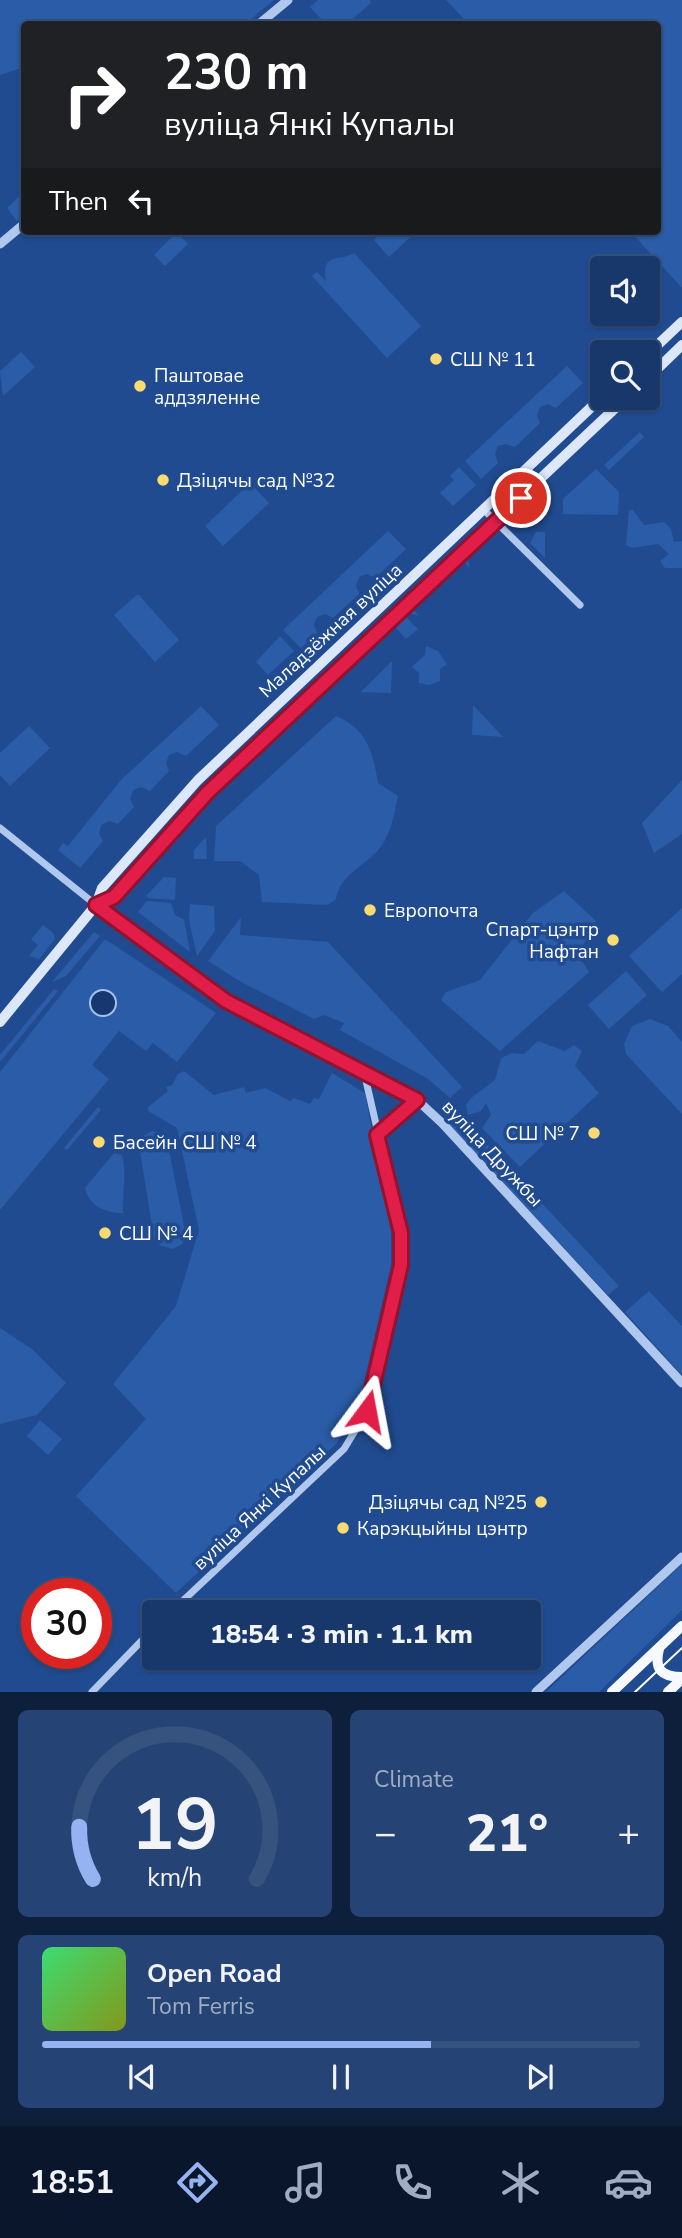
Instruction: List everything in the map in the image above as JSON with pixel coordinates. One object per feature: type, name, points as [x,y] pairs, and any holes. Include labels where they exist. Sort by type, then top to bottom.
[{"type":"main road","points":[[660,343],[682,322]]},
{"type":"main road","points":[[660,366],[682,345]]},
{"type":"main road","name":"Маладзёжная вуліца","points":[[0,1022],[97,904],[102,888],[198,780],[590,408]]},
{"type":"main road","name":"Маладзёжная вуліца","points":[[97,904],[114,897],[208,792],[613,410]]},
{"type":"main road","points":[[612,1692],[682,1626]]},
{"type":"main road","points":[[659,1649],[656,1662],[659,1670],[670,1677],[682,1678]]},
{"type":"main road","points":[[668,1692],[682,1678]]},
{"type":"street","points":[[263,21],[288,0]]},
{"type":"street","points":[[0,244],[21,226]]},
{"type":"street","points":[[483,509],[580,606]]},
{"type":"street","name":"вуліца Дружбы","points":[[0,828],[226,1001],[417,1100],[442,1123],[682,1383]]},
{"type":"street","name":"вуліца Янкі Купалы","points":[[184,1600],[344,1449],[367,1411],[401,1265],[401,1233],[364,1072]]},
{"type":"street","points":[[377,1135],[417,1100]]},
{"type":"street","points":[[536,1692],[682,1557]]},
{"type":"street","points":[[92,1692],[142,1641]]},
{"type":"shaded area","points":[[0,0],[274,0],[249,21],[21,21],[21,68],[0,75]]},
{"type":"shaded area","points":[[318,0],[370,0],[371,3],[350,21],[323,21],[310,7]]},
{"type":"shaded area","points":[[446,0],[682,0],[682,288],[660,264],[660,256],[653,256],[634,235],[661,235],[661,21],[466,21]]},
{"type":"shaded area","points":[[21,195],[21,217],[17,221],[7,208]]},
{"type":"shaded area","points":[[174,235],[180,235],[188,244],[165,266],[154,255]]},
{"type":"shaded area","points":[[379,235],[413,235],[389,257],[374,240]]},
{"type":"shaded area","points":[[354,253],[421,326],[387,358],[312,276],[317,272],[326,281],[326,265],[329,261]]},
{"type":"shaded area","points":[[21,352],[35,367],[3,396],[0,371]]},
{"type":"shaded area","points":[[567,366],[583,383],[556,408],[548,404],[540,407],[537,415],[540,423],[515,447],[506,444],[498,446],[495,454],[498,463],[481,479],[465,461]]},
{"type":"shaded area","points":[[640,432],[644,437],[609,470],[604,465]]},
{"type":"shaded area","points":[[459,467],[476,485],[453,506],[440,493],[454,480],[450,476]]},
{"type":"shaded area","points":[[596,469],[619,492],[618,515],[563,514],[563,499]]},
{"type":"shaded area","points":[[250,483],[269,503],[223,546],[205,526]]},
{"type":"shaded area","points":[[629,510],[633,510],[644,525],[664,522],[671,529],[674,542],[682,541],[682,568],[665,568],[660,561],[669,554],[658,544],[632,548],[626,545]]},
{"type":"shaded area","points":[[388,531],[406,549],[375,578],[367,574],[359,577],[356,586],[359,594],[333,618],[325,614],[317,617],[314,625],[317,633],[301,648],[283,630]]},
{"type":"shaded area","points":[[536,532],[545,532],[545,558],[530,543]]},
{"type":"shaded area","points":[[463,558],[468,559],[470,568],[464,562],[413,609],[419,616],[409,613],[409,608]]},
{"type":"shaded area","points":[[138,594],[179,640],[155,662],[114,615]]},
{"type":"shaded area","points":[[400,617],[406,617],[418,629],[406,639],[395,627]]},
{"type":"shaded area","points":[[280,636],[294,651],[268,675],[256,662]]},
{"type":"shaded area","points":[[426,646],[438,651],[447,664],[440,669],[440,681],[429,685],[419,683],[419,673],[412,667],[425,655]]},
{"type":"shaded area","points":[[392,661],[391,693],[361,692]]},
{"type":"shaded area","points":[[473,705],[503,737],[472,735]]},
{"type":"shaded area","points":[[201,706],[219,725],[186,756],[177,752],[169,755],[166,763],[169,771],[150,791],[141,787],[133,790],[130,799],[134,807],[118,824],[109,821],[101,825],[99,834],[103,841],[80,868],[58,850],[63,843],[68,846],[121,780]]},
{"type":"shaded area","points":[[336,716],[362,735],[371,752],[378,783],[398,796],[389,831],[379,849],[347,877],[336,899],[328,905],[262,902],[259,875],[240,861],[214,861],[216,826]]},
{"type":"shaded area","points":[[29,726],[50,748],[10,786],[0,775],[0,753]]},
{"type":"shaded area","points":[[682,780],[682,834],[654,853],[642,823]]},
{"type":"shaded area","points":[[206,837],[207,859],[194,859],[194,850]]},
{"type":"shaded area","points":[[164,877],[176,878],[175,900],[148,898],[146,896]]},
{"type":"shaded area","points":[[564,891],[596,921],[578,955],[589,972],[500,1051],[441,1000],[446,992],[480,980],[533,913]]},
{"type":"shaded area","points":[[147,901],[171,903],[175,915],[184,920],[190,952],[138,912]]},
{"type":"shaded area","points":[[190,904],[214,906],[215,931],[197,956],[189,920]]},
{"type":"shaded area","points":[[682,908],[682,974],[662,992],[629,956]]},
{"type":"shaded area","points":[[241,917],[240,935],[328,942],[462,1087],[450,1098],[428,1079],[340,1030],[344,1023],[324,1015],[314,1019],[241,982],[208,961]]},
{"type":"shaded area","points":[[43,925],[53,933],[55,939],[39,959],[29,956],[38,945],[31,939]]},
{"type":"shaded area","points":[[94,932],[100,936],[66,976],[52,982]]},
{"type":"shaded area","points":[[105,939],[216,1013],[177,1062],[153,1043],[146,1051],[119,1031],[92,1065],[109,1079],[0,1210],[0,1072]]},
{"type":"shaded area","points":[[626,971],[647,995],[609,1029],[588,1005]]},
{"type":"shaded area","points":[[54,989],[58,991],[0,1062],[0,1055]]},
{"type":"shaded area","points":[[103,990],[112,994],[116,1003],[112,1012],[103,1016],[94,1012],[90,1003],[94,994]]},
{"type":"shaded area","points":[[650,1019],[668,1026],[682,1042],[682,1114],[626,1054],[624,1044],[632,1026]]},
{"type":"shaded area","points":[[538,1041],[565,1051],[574,1045],[582,1051],[575,1066],[599,1093],[520,1167],[482,1128],[491,1115],[486,1103],[481,1111],[468,1115],[466,1105],[495,1080],[501,1058],[512,1053],[524,1054]]},
{"type":"shaded area","points":[[184,1071],[214,1095],[244,1087],[246,1093],[265,1088],[290,1101],[294,1098],[310,1104],[314,1098],[319,1099],[332,1073],[365,1093],[391,1232],[391,1265],[359,1404],[337,1443],[176,1593],[76,1496],[146,1419],[113,1384],[176,1306],[199,1230],[177,1128],[148,1111],[148,1107],[168,1091],[166,1087],[172,1085],[178,1074]]},
{"type":"shaded area","points":[[98,1107],[101,1110],[67,1150],[64,1148]]},
{"type":"shaded area","points":[[458,1113],[619,1286],[608,1295],[450,1126],[450,1120]]},
{"type":"shaded area","points":[[152,1131],[161,1133],[167,1140],[186,1236],[182,1244],[173,1249],[161,1246],[154,1238],[139,1145],[143,1136]]},
{"type":"shaded area","points":[[114,1153],[122,1155],[123,1213],[110,1212],[94,1204],[85,1188]]},
{"type":"shaded area","points":[[649,1291],[682,1326],[682,1375],[625,1312]]},
{"type":"shaded area","points":[[0,1328],[32,1349],[66,1383],[37,1415],[0,1424]]},
{"type":"shaded area","points":[[40,1420],[62,1439],[48,1455],[27,1436]]},
{"type":"shaded area","points":[[682,1564],[682,1610],[599,1692],[546,1692]]},
{"type":"tram line","points":[[635,1692],[682,1648]]},
{"type":"place","name":"СШ № 11","points":[[436,359]]},
{"type":"place","name":"Паштовае аддзяленне","points":[[140,386]]},
{"type":"place","name":"Дзіцячы сад №32","points":[[163,480]]},
{"type":"place","name":"Европочта","points":[[370,910]]},
{"type":"place","name":"Спарт-цэнтр Нафтан","points":[[613,940]]},
{"type":"place","name":"СШ № 7","points":[[594,1133]]},
{"type":"place","name":"Басейн СШ № 4","points":[[99,1142]]},
{"type":"place","name":"СШ № 4","points":[[105,1233]]},
{"type":"place","name":"Дзіцячы сад №25","points":[[541,1502]]},
{"type":"place","name":"Карэкцыйны цэнтр","points":[[343,1528]]},
{"type":"route","points":[[367,1411],[401,1265],[401,1233],[377,1135],[417,1100],[226,1001],[114,921],[96,905],[114,897],[208,792],[521,498]]}]
